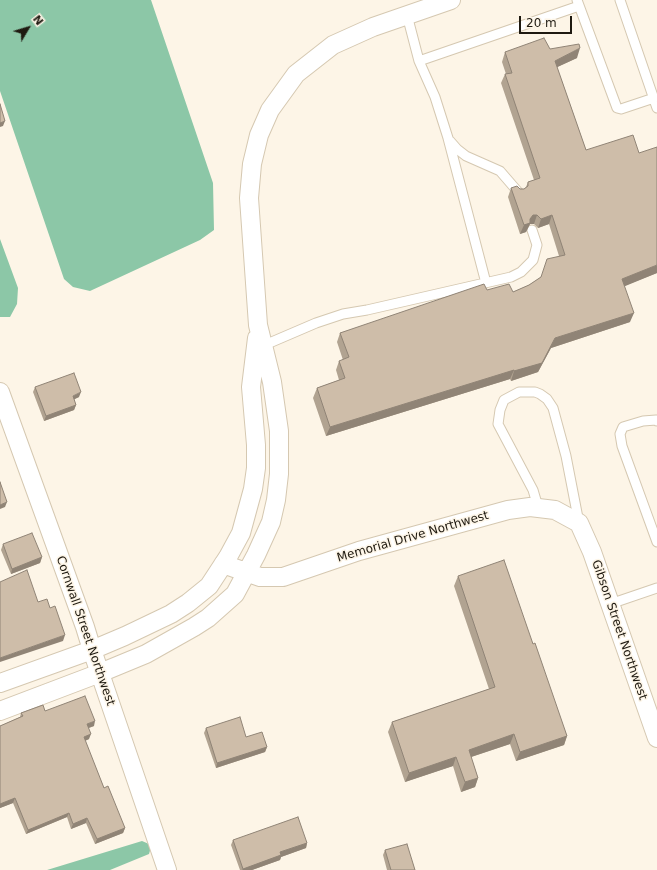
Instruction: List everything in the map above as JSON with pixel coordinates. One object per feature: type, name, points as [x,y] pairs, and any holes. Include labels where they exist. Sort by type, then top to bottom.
[{"type":"street","points":[[0,683],[92,650],[171,614],[188,603],[209,586],[224,564],[241,534],[253,489],[256,468],[256,444],[251,387],[259,347],[249,198],[252,164],[260,135],[270,110],[296,74],[333,45],[373,27],[451,0]]},
{"type":"street","points":[[0,711],[146,654],[208,618],[235,594],[271,522],[276,500],[279,474],[279,431],[272,382],[259,347]]},
{"type":"street","name":"Cornwall Street Northwest","points":[[0,392],[85,627],[167,870]]},
{"type":"street","name":"Memorial Drive Northwest","points":[[224,564],[260,578],[283,576],[359,551],[443,527],[508,510],[530,507],[555,510],[579,523]]},
{"type":"street","name":"Gibson Street Northwest","points":[[579,523],[592,552],[657,736]]},
{"type":"lane","points":[[620,0],[657,108]]},
{"type":"lane","points":[[419,61],[578,3],[617,108],[621,109],[654,98]]},
{"type":"lane","points":[[407,15],[419,61],[435,97],[448,138],[486,283]]},
{"type":"lane","points":[[448,138],[456,149],[466,156],[500,171],[519,193]]},
{"type":"lane","points":[[259,347],[316,323],[344,314],[511,277],[521,272],[533,260],[537,245],[532,230]]},
{"type":"lane","points":[[538,507],[533,490],[498,424],[500,410],[504,400],[519,392],[535,392],[540,394],[547,399],[553,408],[566,456],[579,523]]},
{"type":"lane","points":[[657,421],[643,421],[623,427],[620,434],[622,446],[657,542]]},
{"type":"lane","points":[[610,604],[657,588]]},
{"type":"green space","points":[[0,0],[151,0],[213,183],[214,230],[200,240],[90,291],[73,287],[64,279],[0,91]]},
{"type":"green space","points":[[0,239],[18,288],[17,304],[10,317],[0,317]]},
{"type":"green space","points":[[142,841],[149,844],[151,847],[149,854],[110,870],[47,870]]},
{"type":"building","points":[[544,38],[550,49],[579,44],[580,48],[555,61],[586,150],[633,135],[639,153],[657,147],[657,265],[622,279],[634,313],[555,338],[542,363],[514,370],[330,427],[317,388],[345,378],[339,361],[349,357],[340,333],[484,284],[487,290],[509,284],[513,292],[529,285],[541,277],[547,259],[565,255],[552,215],[541,219],[537,215],[533,215],[530,219],[530,223],[524,225],[511,188],[517,186],[520,189],[524,189],[528,186],[528,182],[540,178],[505,74],[512,73],[505,52]]},
{"type":"building","points":[[0,104],[5,121],[0,123]]},
{"type":"building","points":[[74,373],[81,392],[73,396],[76,405],[46,416],[35,387]]},
{"type":"building","points":[[0,482],[7,502],[0,505]]},
{"type":"building","points":[[32,533],[42,557],[12,569],[3,544]]},
{"type":"building","points":[[504,560],[533,644],[535,643],[567,736],[520,752],[514,734],[469,750],[478,778],[465,782],[456,757],[409,773],[392,722],[495,687],[458,576]]},
{"type":"building","points":[[27,570],[38,602],[47,599],[50,608],[55,606],[65,635],[0,658],[0,582]]},
{"type":"building","points":[[85,696],[95,721],[87,724],[91,734],[84,737],[104,788],[108,786],[125,828],[97,839],[87,818],[73,824],[69,813],[28,830],[15,798],[0,804],[0,726],[23,716],[21,713],[43,705],[45,711]]},
{"type":"building","points":[[240,717],[246,737],[262,732],[267,747],[217,763],[206,728]]},
{"type":"building","points":[[298,817],[307,843],[280,852],[281,855],[243,869],[233,840]]},
{"type":"building","points":[[407,844],[415,870],[391,870],[385,850]]}]
